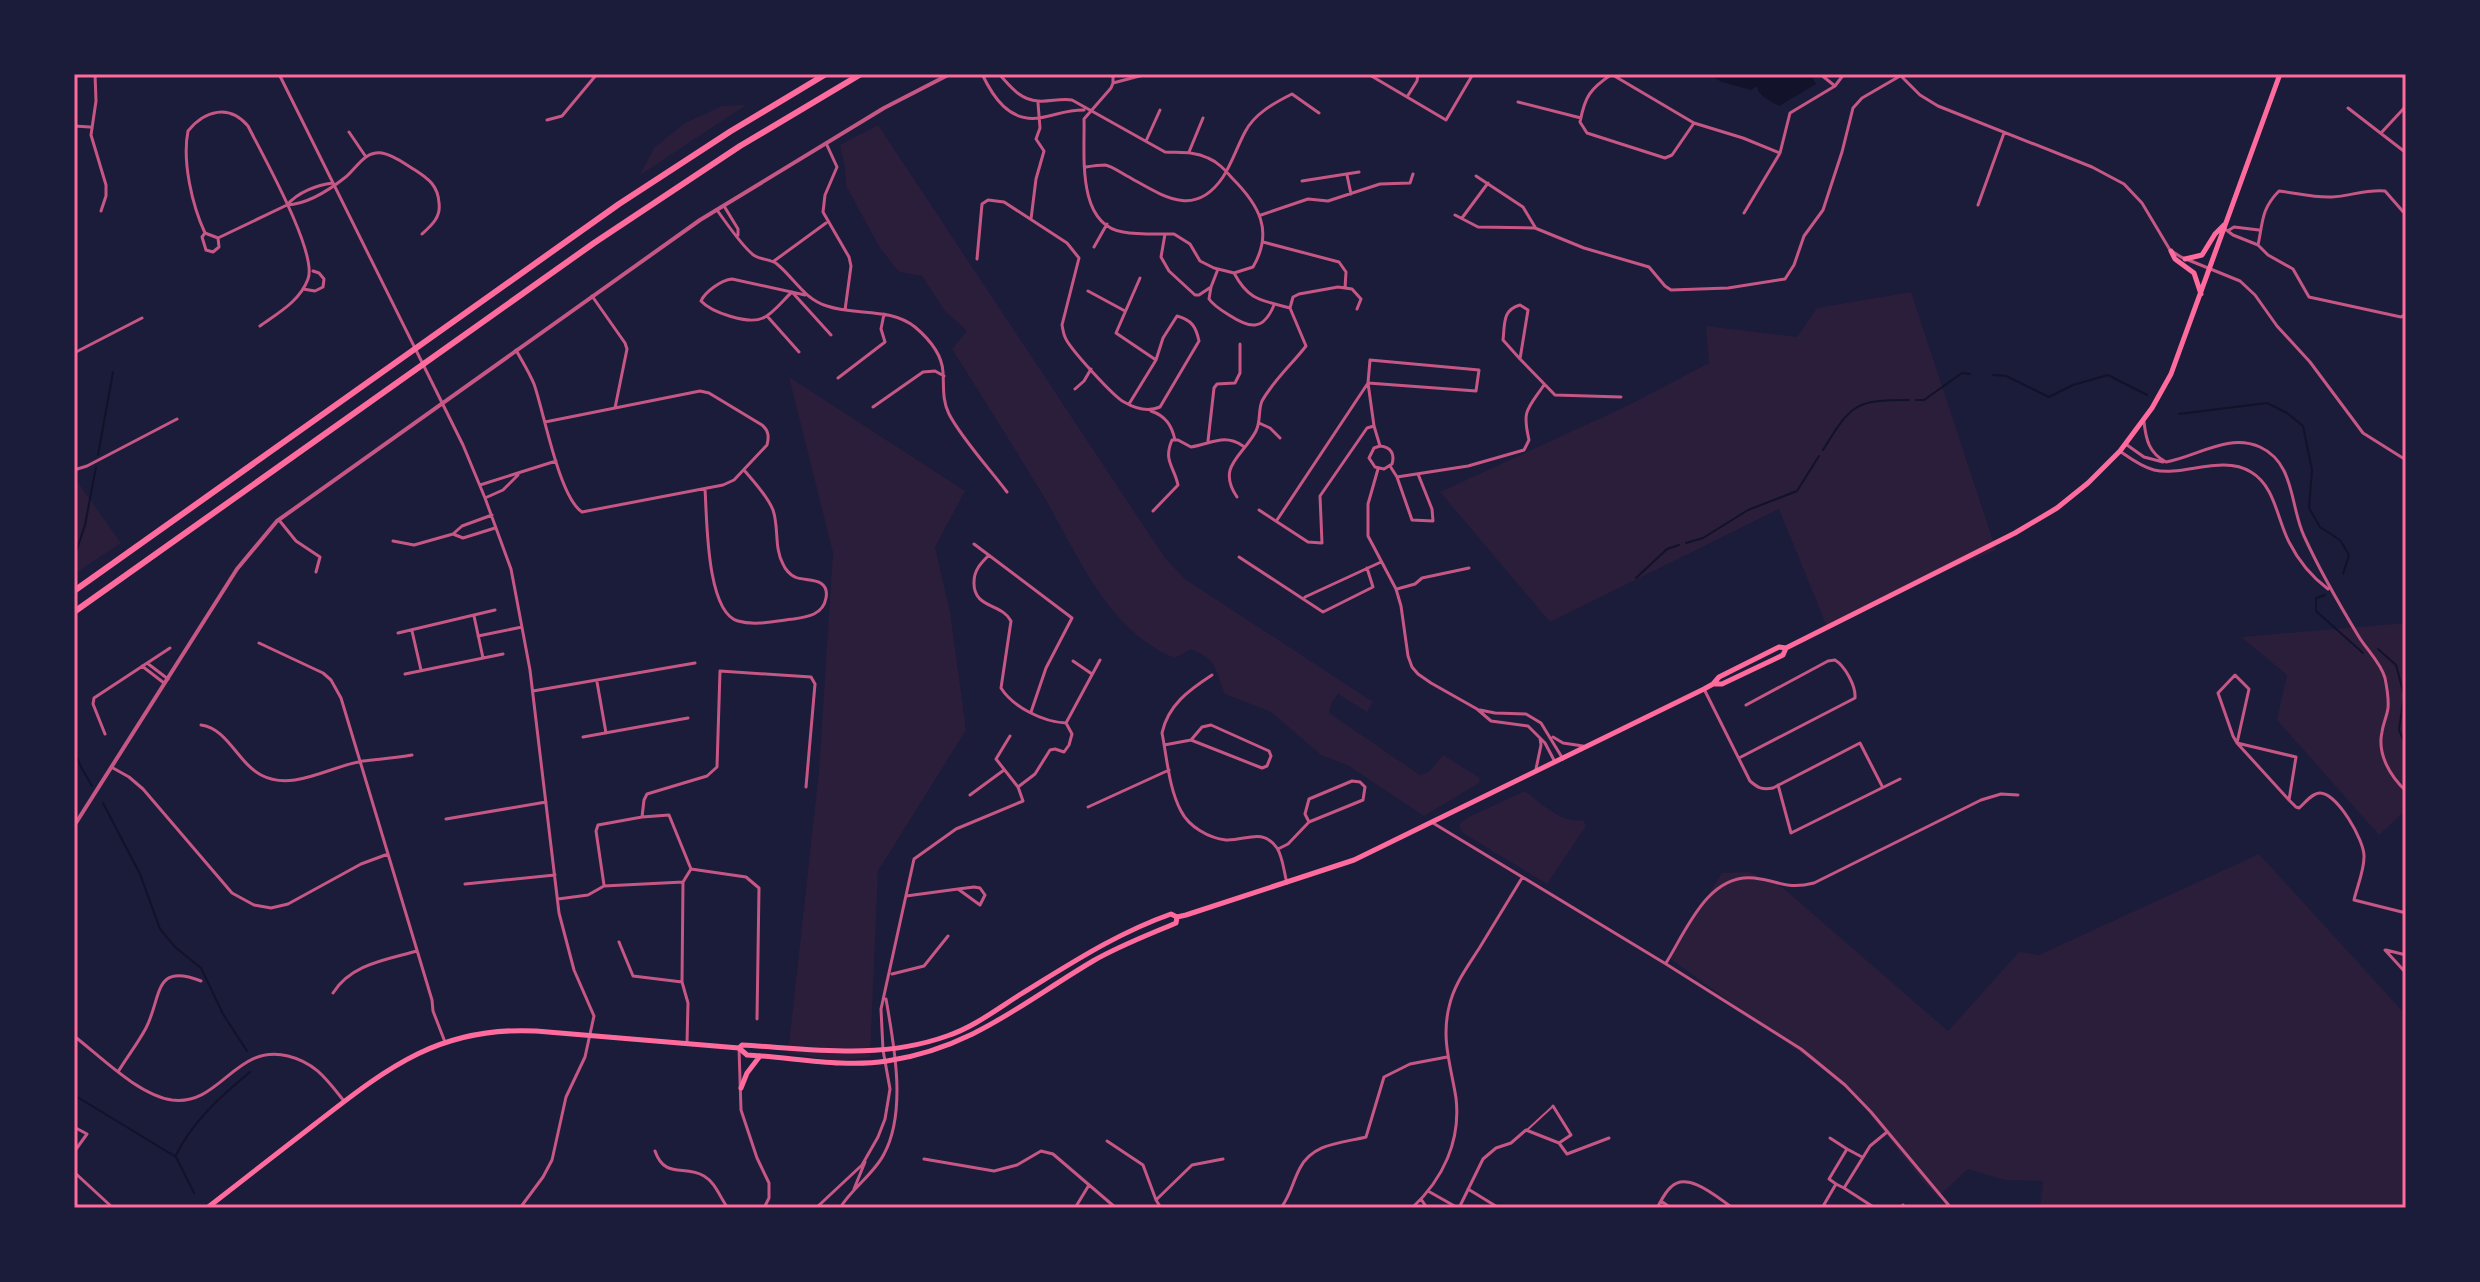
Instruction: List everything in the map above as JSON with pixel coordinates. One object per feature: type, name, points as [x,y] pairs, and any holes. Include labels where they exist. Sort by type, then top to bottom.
[{"type":"highway","points":[[74,591],[619,204],[826,74]]},
{"type":"highway","points":[[74,612],[667,193],[752,138],[861,74]]},
{"type":"main road","points":[[207,1208],[344,1101],[403,1060],[445,1042],[474,1034],[504,1030],[739,1048],[742,1045],[836,1052],[893,1049],[958,1032],[1109,940],[1171,914],[1177,917],[1354,860],[1713,684],[1722,684],[1783,655],[1786,648],[2031,524],[2082,489],[2120,451],[2144,420],[2171,374],[2227,230],[2280,74]]},
{"type":"main road","points":[[2185,259],[2202,255],[2215,234],[2228,221]]},
{"type":"main road","points":[[2171,251],[2175,259],[2194,273],[2201,294]]},
{"type":"main road","points":[[739,1048],[747,1055],[845,1062],[885,1061],[940,1049],[971,1036],[1096,959],[1176,923],[1177,917]]},
{"type":"main road","points":[[741,1088],[751,1066],[760,1056]]},
{"type":"street","points":[[74,75],[82,74]]},
{"type":"street","points":[[95,74],[96,101],[90,127],[92,145],[106,185],[101,211]]},
{"type":"street","points":[[279,74],[442,403],[480,485],[511,569],[533,691],[557,899],[565,942],[594,1016],[585,1057],[566,1097],[552,1160],[520,1208]]},
{"type":"street","points":[[547,120],[562,116],[597,74]]},
{"type":"street","points":[[74,826],[237,569],[279,520],[717,210],[884,108],[950,74]]},
{"type":"street","points":[[982,74],[1002,107],[1022,116],[1039,118],[1066,110],[1088,110]]},
{"type":"street","points":[[999,74],[1021,96],[1038,101],[1072,100],[1088,110],[1165,152],[1189,152],[1206,157],[1226,172],[1252,197],[1261,215],[1262,252],[1253,267],[1234,273],[1218,269],[1200,261],[1190,244],[1174,234],[1120,232],[1092,210],[1085,167],[1084,119],[1088,110],[1107,94],[1113,83],[1113,74]]},
{"type":"street","points":[[1113,83],[1147,74]]},
{"type":"street","points":[[1368,74],[1446,120],[1473,74]]},
{"type":"street","points":[[1407,97],[1418,74]]},
{"type":"street","points":[[1694,123],[1672,155],[1665,158],[1587,133],[1581,125],[1581,118],[1589,93],[1612,74],[1694,123],[1780,153]]},
{"type":"street","points":[[1820,74],[1835,86]]},
{"type":"street","points":[[1744,213],[1780,153],[1790,113],[1835,86],[1844,74]]},
{"type":"street","points":[[2399,74],[2406,78]]},
{"type":"street","points":[[1455,215],[1478,227],[1535,228],[1584,248],[1649,267],[1671,290],[1728,288],[1785,279],[1794,265],[1804,236],[1823,210],[1853,108],[1862,98],[1900,75],[1920,95],[1938,106],[2092,167],[2124,184],[2142,203],[2171,251],[2240,281],[2310,362],[2363,433],[2406,460]]},
{"type":"street","points":[[1085,167],[1107,165],[1164,197],[1180,201],[1199,199],[1214,191],[1246,130],[1274,102],[1292,94],[1319,113]]},
{"type":"street","points":[[1031,219],[1036,179],[1044,151],[1036,139],[1040,128],[1038,101]]},
{"type":"street","points":[[1518,102],[1581,118]]},
{"type":"street","points":[[2381,133],[2406,106]]},
{"type":"street","points":[[2348,108],[2405,152]]},
{"type":"street","points":[[1146,141],[1160,110]]},
{"type":"street","points":[[260,326],[296,300],[303,289],[311,270],[306,251],[287,205],[248,126],[225,112],[204,115],[188,131],[186,140],[195,210],[205,233],[218,238],[287,205],[297,205],[323,193],[366,157],[378,153],[390,155],[429,179],[437,188],[439,213],[432,226],[422,234]]},
{"type":"street","points":[[1189,152],[1203,118]]},
{"type":"street","points":[[74,126],[90,127]]},
{"type":"street","points":[[349,132],[366,157]]},
{"type":"street","points":[[1978,205],[2004,133]]},
{"type":"street","points":[[826,143],[836,163],[837,173],[823,202],[823,212],[851,266],[845,310]]},
{"type":"street","points":[[1302,181],[1359,172]]},
{"type":"street","points":[[1347,174],[1351,194]]},
{"type":"street","points":[[1261,215],[1308,199],[1328,201],[1380,184],[1410,183],[1413,174]]},
{"type":"street","points":[[1476,176],[1523,207],[1535,228]]},
{"type":"street","points":[[287,205],[292,198],[319,185],[333,183]]},
{"type":"street","points":[[1462,218],[1488,183]]},
{"type":"street","points":[[2258,245],[2259,230],[2268,202],[2279,191],[2329,197],[2385,191],[2406,215]]},
{"type":"street","points":[[977,259],[983,203],[999,200],[1067,243],[1079,258],[1062,325],[1070,346],[1121,401],[1167,420],[1175,440]]},
{"type":"street","points":[[724,206],[749,252],[774,261],[805,295]]},
{"type":"street","points":[[717,210],[732,233],[738,235]]},
{"type":"street","points":[[774,261],[828,223]]},
{"type":"street","points":[[1094,247],[1107,224]]},
{"type":"street","points":[[2259,230],[2234,227],[2227,230],[2258,245],[2268,255],[2293,269],[2309,297],[2401,317],[2406,314]]},
{"type":"street","points":[[2249,242],[2253,238],[2253,230]]},
{"type":"street","points":[[205,233],[202,237],[206,250],[213,252],[219,247],[218,238]]},
{"type":"street","points":[[1165,234],[1161,257],[1169,271],[1195,295],[1211,287]]},
{"type":"street","points":[[1263,242],[1339,262],[1346,272],[1345,288]]},
{"type":"street","points":[[1218,269],[1211,287],[1211,303],[1247,326],[1266,319],[1275,304]]},
{"type":"street","points":[[303,289],[315,291],[323,287],[322,276],[311,270]]},
{"type":"street","points":[[1234,273],[1242,289],[1253,299],[1290,308]]},
{"type":"street","points":[[1140,278],[1116,333],[1156,360]]},
{"type":"street","points":[[792,292],[760,320],[720,314],[702,304],[701,298],[726,279],[792,292],[805,295],[828,307],[884,314],[903,320],[923,334],[942,362],[944,399],[950,416],[1007,492]]},
{"type":"street","points":[[1237,497],[1228,478],[1231,465],[1254,435],[1259,423],[1260,404],[1306,346],[1290,308],[1293,297],[1338,287],[1352,289],[1361,299],[1357,309]]},
{"type":"street","points":[[1088,291],[1125,311]]},
{"type":"street","points":[[792,292],[831,335]]},
{"type":"street","points":[[592,296],[627,349],[615,408]]},
{"type":"street","points":[[1520,359],[1528,310],[1520,305],[1505,315],[1503,340],[1520,359],[1544,385],[1555,395],[1621,397]]},
{"type":"street","points":[[838,378],[885,342],[881,329],[884,314]]},
{"type":"street","points":[[767,316],[799,352]]},
{"type":"street","points":[[1129,404],[1156,360],[1163,338],[1177,316],[1188,319],[1196,328],[1199,341],[1160,407],[1151,411]]},
{"type":"street","points":[[74,353],[142,318]]},
{"type":"street","points":[[1208,441],[1214,388],[1217,384],[1235,383],[1240,373],[1240,344]]},
{"type":"street","points":[[516,350],[534,384],[556,461],[575,507],[582,512],[723,485],[734,480],[767,445],[768,432],[762,425],[709,393],[700,391],[545,422]]},
{"type":"street","points":[[1368,383],[1476,391],[1479,370],[1370,360],[1368,383],[1380,446]]},
{"type":"street","points":[[1075,389],[1091,369]]},
{"type":"street","points":[[873,407],[923,372],[935,371],[944,376]]},
{"type":"street","points":[[1276,521],[1368,383]]},
{"type":"street","points":[[1397,477],[1468,466],[1524,450],[1529,440],[1524,420],[1526,411],[1544,385]]},
{"type":"street","points":[[74,470],[177,419]]},
{"type":"street","points":[[2144,420],[2145,438],[2150,449],[2166,462]]},
{"type":"street","points":[[1259,423],[1280,438]]},
{"type":"street","points":[[1259,510],[1308,542],[1322,543],[1320,496],[1367,428],[1374,426]]},
{"type":"street","points":[[1175,440],[1191,447],[1221,439],[1235,441],[1244,447]]},
{"type":"street","points":[[1153,511],[1178,485],[1169,465],[1168,449],[1175,440]]},
{"type":"street","points":[[2126,444],[2144,457],[2166,462],[2235,441],[2259,447],[2280,462],[2288,477],[2299,525],[2331,592],[2383,672],[2388,710],[2381,733],[2381,750],[2390,771],[2406,791]]},
{"type":"street","points":[[1387,447],[1392,451],[1390,466],[1378,469],[1372,465],[1369,458],[1374,448],[1387,447]]},
{"type":"street","points":[[2120,451],[2155,471],[2226,465],[2252,472],[2263,481],[2294,551],[2317,581],[2331,592]]},
{"type":"street","points":[[480,485],[556,461]]},
{"type":"street","points":[[1390,466],[1412,520],[1433,521],[1432,509],[1418,474]]},
{"type":"street","points":[[1378,469],[1368,504],[1368,536],[1396,589],[1409,661],[1418,674],[1480,710],[1491,721],[1528,726],[1540,738],[1555,763]]},
{"type":"street","points":[[705,489],[711,567],[717,595],[727,615],[737,621],[756,623],[816,614],[826,600],[826,591],[821,583],[794,577],[787,571],[779,555],[773,510],[744,470]]},
{"type":"street","points":[[485,498],[503,490],[518,475]]},
{"type":"street","points":[[393,541],[414,545],[453,534],[462,526],[492,515]]},
{"type":"street","points":[[279,520],[296,541],[320,557],[316,572]]},
{"type":"street","points":[[453,534],[463,538],[497,528]]},
{"type":"street","points":[[974,544],[1072,618],[1046,668],[1031,712]]},
{"type":"street","points":[[989,555],[974,575],[974,589],[981,602],[1009,615],[1011,621],[1001,688],[1011,700],[1031,712],[1066,723],[1072,734],[1066,751],[1051,749],[1035,774],[1018,787]]},
{"type":"street","points":[[1239,557],[1323,612],[1373,587],[1367,568]]},
{"type":"street","points":[[1304,598],[1381,562]]},
{"type":"street","points":[[1396,589],[1415,584],[1422,578],[1469,568]]},
{"type":"street","points":[[398,633],[495,610]]},
{"type":"street","points":[[474,616],[483,658]]},
{"type":"street","points":[[478,636],[523,627]]},
{"type":"street","points":[[412,630],[421,670]]},
{"type":"street","points":[[259,643],[314,667],[331,680],[341,698],[433,1011],[445,1042]]},
{"type":"street","points":[[105,734],[93,704],[94,698],[170,648]]},
{"type":"street","points":[[405,674],[503,654]]},
{"type":"street","points":[[1066,723],[1100,660]]},
{"type":"street","points":[[1739,758],[1855,698],[1856,692],[1842,664],[1835,660],[1746,705]]},
{"type":"street","points":[[1073,661],[1092,674]]},
{"type":"street","points":[[147,663],[167,681]]},
{"type":"street","points":[[533,691],[695,663]]},
{"type":"street","points":[[142,666],[167,681]]},
{"type":"street","points":[[642,817],[647,794],[707,776],[717,767],[720,671],[811,677],[815,684],[806,787]]},
{"type":"street","points":[[1212,675],[1186,692],[1165,721],[1162,733],[1178,804],[1188,822],[1206,834],[1227,840],[1254,834],[1268,839],[1278,849],[1287,883]]},
{"type":"street","points":[[2237,743],[2249,689],[2235,675],[2218,693],[2237,743],[2299,808],[2313,795],[2320,793],[2330,797],[2346,814],[2363,847],[2364,857],[2354,900],[2406,913]]},
{"type":"street","points":[[597,680],[606,733]]},
{"type":"street","points":[[1704,689],[1750,781],[1757,787],[1764,790],[1778,785],[1860,743],[1882,786]]},
{"type":"street","points":[[1480,710],[1526,714],[1541,723],[1563,759]]},
{"type":"street","points":[[583,737],[688,718]]},
{"type":"street","points":[[201,725],[216,730],[251,768],[274,780],[297,780],[360,761],[412,755]]},
{"type":"street","points":[[1164,745],[1191,740],[1255,767],[1267,766],[1271,756],[1269,751],[1211,725],[1202,727],[1191,740]]},
{"type":"street","points":[[853,1192],[889,1106],[881,1009],[914,859],[956,829],[1023,801],[1018,787],[996,759],[1010,736]]},
{"type":"street","points":[[1550,736],[1563,743],[1587,747]]},
{"type":"street","points":[[1534,773],[1540,753],[1540,738]]},
{"type":"street","points":[[2237,743],[2296,757],[2289,800]]},
{"type":"street","points":[[113,768],[143,789],[232,893],[254,905],[271,908],[288,904],[361,864],[388,854]]},
{"type":"street","points":[[970,795],[1004,770]]},
{"type":"street","points":[[1088,807],[1169,770]]},
{"type":"street","points":[[1778,785],[1791,833],[1900,779]]},
{"type":"street","points":[[1278,849],[1288,844],[1309,822],[1363,800],[1365,787],[1360,782],[1352,781],[1309,799],[1305,814],[1309,822]]},
{"type":"street","points":[[1666,964],[1705,900],[1720,886],[1751,878],[1792,887],[1814,883],[1981,800],[2001,794],[2018,795]]},
{"type":"street","points":[[446,819],[546,802]]},
{"type":"street","points":[[604,886],[596,831],[598,825],[669,815],[691,869]]},
{"type":"street","points":[[1433,823],[1666,964],[1824,1066],[1845,1085],[1951,1208]]},
{"type":"street","points":[[687,1044],[688,1003],[682,982],[683,882],[691,869]]},
{"type":"street","points":[[691,869],[746,877],[759,888],[757,1019]]},
{"type":"street","points":[[465,884],[555,875]]},
{"type":"street","points":[[1412,1208],[1444,1167],[1454,1138],[1455,1096],[1447,1057],[1446,1024],[1455,990],[1522,878]]},
{"type":"street","points":[[557,899],[588,895],[604,886],[683,882]]},
{"type":"street","points":[[906,896],[958,889],[974,887],[980,888],[985,895],[980,905],[958,889]]},
{"type":"street","points":[[890,975],[924,966],[948,936]]},
{"type":"street","points":[[619,942],[633,976],[682,982]]},
{"type":"street","points":[[2406,955],[2385,950],[2406,973]]},
{"type":"street","points":[[333,993],[343,980],[357,970],[417,951]]},
{"type":"street","points":[[118,1072],[145,1028],[165,981],[182,974],[201,981]]},
{"type":"street","points":[[842,1208],[884,1156],[892,1133],[897,1088],[886,995]]},
{"type":"street","points":[[74,1036],[118,1072],[158,1096],[184,1100],[208,1092],[251,1058],[279,1053],[314,1066],[344,1101]]},
{"type":"street","points":[[739,1048],[741,1110],[769,1183],[769,1198],[764,1208]]},
{"type":"street","points":[[1281,1208],[1290,1195],[1299,1170],[1316,1149],[1366,1137],[1384,1077],[1410,1064],[1447,1057]]},
{"type":"street","points":[[1553,1106],[1571,1135],[1559,1143]]},
{"type":"street","points":[[74,1127],[87,1134],[74,1152]]},
{"type":"street","points":[[1428,1191],[1459,1208],[1483,1159],[1526,1130],[1559,1143],[1567,1154],[1609,1138]]},
{"type":"street","points":[[1844,1188],[1870,1146],[1887,1132]]},
{"type":"street","points":[[1830,1138],[1862,1158]]},
{"type":"street","points":[[1107,1141],[1143,1165],[1161,1208]]},
{"type":"street","points":[[1847,1149],[1829,1179],[1875,1208]]},
{"type":"street","points":[[655,1151],[665,1167],[707,1178],[728,1208]]},
{"type":"street","points":[[924,1159],[994,1171],[1017,1165],[1041,1151],[1053,1154],[1116,1208]]},
{"type":"street","points":[[816,1208],[868,1156]]},
{"type":"street","points":[[1156,1200],[1192,1165],[1223,1159]]},
{"type":"street","points":[[74,1172],[113,1208]]},
{"type":"street","points":[[1657,1208],[1670,1187],[1683,1181],[1697,1185],[1733,1208]]},
{"type":"street","points":[[1822,1208],[1836,1184]]},
{"type":"street","points":[[1075,1208],[1089,1185]]},
{"type":"street","points":[[1468,1189],[1499,1208]]},
{"type":"street","points":[[1421,1199],[1427,1208]]},
{"type":"street","points":[[1661,1201],[1671,1208]]},
{"type":"street","points":[[74,1203],[79,1208]]},
{"type":"lane","points":[[1526,1130],[1553,1106]]},
{"type":"shaded area","points":[[1708,74],[1810,74],[1816,84],[1779,106],[1762,95],[1757,86],[1751,90],[1722,82]]},
{"type":"shaded area","points":[[746,105],[640,175],[654,148],[685,123],[722,106]]},
{"type":"shaded area","points":[[878,125],[1165,558],[1185,579],[1373,702],[1367,712],[1338,694],[1329,713],[1420,775],[1429,772],[1443,755],[1480,778],[1479,783],[1424,816],[1349,766],[1321,755],[1271,712],[1225,694],[1215,667],[1207,658],[1191,649],[1175,658],[1130,629],[1112,610],[952,349],[967,331],[945,311],[922,276],[899,272],[880,248],[846,186],[840,145]]},
{"type":"shaded area","points":[[1911,292],[1996,550],[1884,596],[1827,627],[1779,509],[1550,622],[1440,492],[1629,405],[1709,363],[1706,326],[1797,337],[1817,308]]},
{"type":"shaded area","points":[[789,377],[965,491],[935,547],[950,612],[966,730],[878,871],[870,1057],[838,1061],[788,1053],[819,771],[833,553]]},
{"type":"shaded area","points":[[74,477],[121,543],[74,574]]},
{"type":"shaded area","points":[[2406,623],[2406,810],[2379,835],[2277,720],[2287,675],[2241,637]]},
{"type":"shaded area","points":[[1525,791],[1552,812],[1567,819],[1583,820],[1586,826],[1547,884],[1463,833],[1459,826],[1469,817]]},
{"type":"shaded area","points":[[2259,854],[2406,1015],[2406,1208],[2040,1208],[2043,1181],[2004,1180],[1968,1169],[1938,1197],[1848,1087],[1668,957],[1722,873],[1749,872],[1782,887],[1948,1031],[2019,952],[2039,955]]},
{"type":"waterway","points":[[98,455],[113,372]]},
{"type":"waterway","points":[[1916,400],[1924,400],[1962,373],[1970,374]]},
{"type":"waterway","points":[[1993,375],[2006,376],[2049,397],[2073,385],[2108,375],[2147,395]]},
{"type":"waterway","points":[[1823,450],[1848,414],[1856,408],[1877,401],[1909,400]]},
{"type":"waterway","points":[[2179,414],[2267,403],[2303,426],[2312,470],[2309,508],[2320,527],[2340,540],[2349,555],[2343,574]]},
{"type":"waterway","points":[[1686,543],[1703,538],[1748,510],[1797,491],[1819,456]]},
{"type":"waterway","points":[[74,558],[85,525],[96,467]]},
{"type":"waterway","points":[[1636,578],[1667,549],[1679,545]]},
{"type":"waterway","points":[[2325,595],[2316,598],[2316,611],[2363,653]]},
{"type":"waterway","points":[[2378,649],[2396,665],[2404,695],[2399,730],[2406,746]]},
{"type":"waterway","points":[[74,750],[92,786]]},
{"type":"waterway","points":[[103,803],[140,874],[160,929],[175,947],[201,968],[223,1014],[247,1051]]},
{"type":"waterway","points":[[176,1155],[199,1120],[250,1072]]},
{"type":"waterway","points":[[74,1095],[176,1157],[194,1193]]}]
